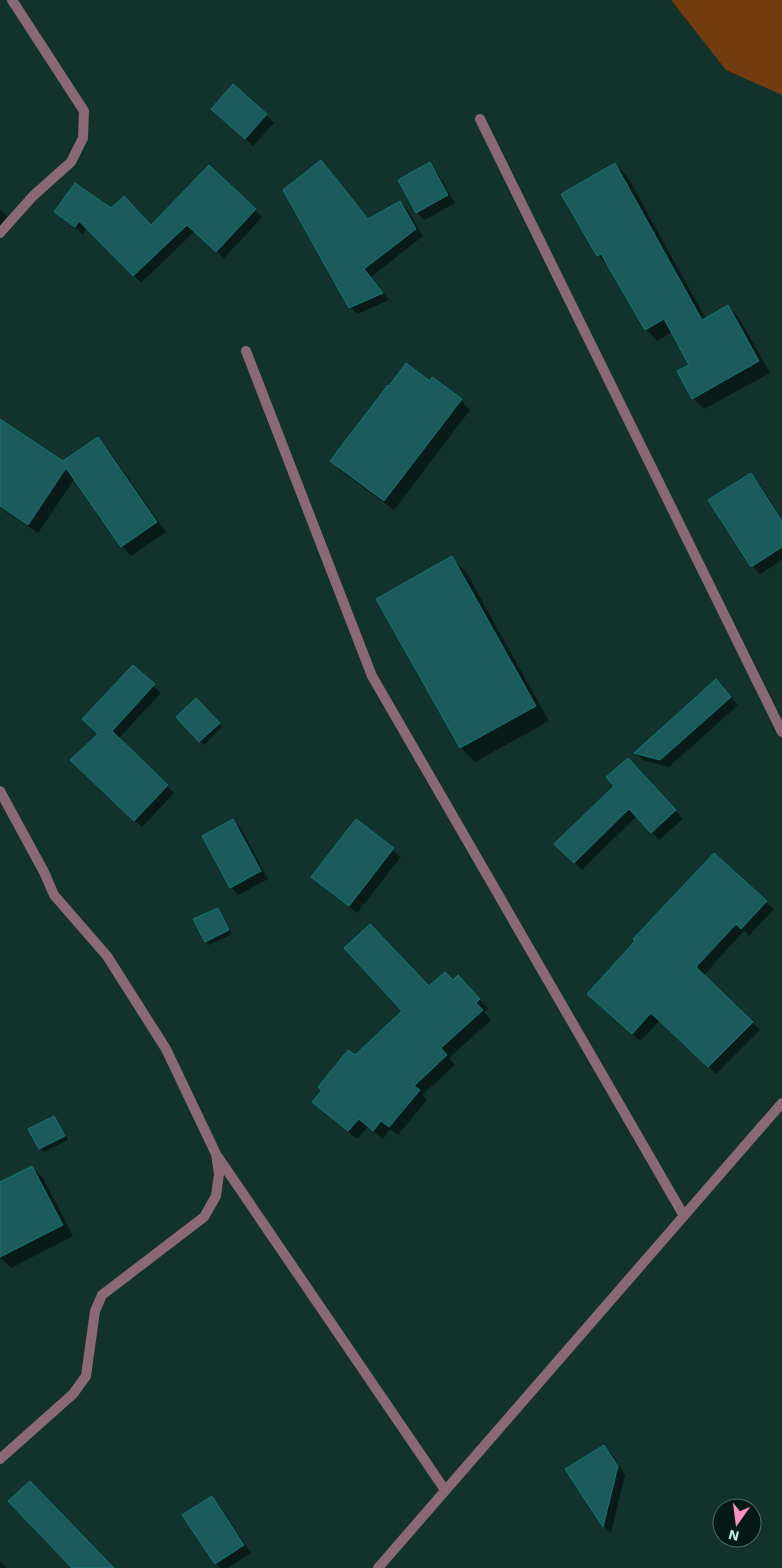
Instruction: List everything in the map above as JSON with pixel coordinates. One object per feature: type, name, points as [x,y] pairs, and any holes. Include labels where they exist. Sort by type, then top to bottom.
[{"type":"street","points":[[0,233],[33,196],[71,162],[83,138],[84,111],[12,0]]},
{"type":"street","points":[[480,119],[782,732]]},
{"type":"street","points":[[246,351],[372,676],[684,1216]]},
{"type":"street","points":[[0,791],[44,872],[54,895],[107,956],[166,1049],[216,1154],[445,1490]]},
{"type":"street","points":[[378,1568],[782,1103]]},
{"type":"street","points":[[0,1459],[73,1394],[86,1376],[95,1310],[102,1295],[204,1217],[216,1196],[219,1174],[216,1154]]},
{"type":"shaded area","points":[[671,0],[782,0],[782,95],[726,70]]},
{"type":"building","points":[[233,84],[267,114],[245,139],[211,109]]},
{"type":"building","points":[[321,160],[368,219],[400,201],[416,229],[364,269],[383,293],[349,308],[283,190]]},
{"type":"building","points":[[430,162],[448,195],[416,213],[398,180]]},
{"type":"building","points":[[615,163],[702,320],[728,305],[759,361],[692,399],[677,371],[689,365],[664,319],[645,330],[601,254],[597,256],[561,194]]},
{"type":"building","points":[[209,165],[256,209],[216,252],[187,225],[133,276],[79,221],[75,227],[54,212],[75,183],[111,208],[124,196],[151,225]]},
{"type":"building","points":[[406,363],[430,381],[432,377],[462,399],[384,501],[330,461]]},
{"type":"building","points":[[0,419],[63,461],[98,437],[157,522],[121,547],[66,468],[28,525],[0,506]]},
{"type":"building","points":[[751,473],[782,521],[782,547],[751,567],[708,500]]},
{"type":"building","points":[[452,556],[536,706],[460,748],[376,599]]},
{"type":"building","points":[[133,665],[155,684],[112,731],[168,785],[134,821],[70,760],[98,734],[82,719]]},
{"type":"building","points":[[716,679],[731,697],[660,760],[634,753]]},
{"type":"building","points":[[196,698],[220,723],[199,742],[176,717]]},
{"type":"building","points":[[628,758],[676,810],[651,833],[629,809],[574,863],[554,844],[614,786],[606,777]]},
{"type":"building","points":[[233,819],[261,871],[230,888],[202,836]]},
{"type":"building","points":[[356,819],[394,848],[349,906],[311,877]]},
{"type":"building","points":[[714,853],[767,901],[741,929],[736,924],[696,967],[753,1022],[708,1067],[651,1013],[632,1034],[587,994],[635,941],[633,939]]},
{"type":"building","points":[[218,908],[229,930],[205,942],[193,919]]},
{"type":"building","points":[[370,924],[429,986],[445,972],[453,980],[458,975],[480,999],[476,1003],[483,1010],[441,1048],[447,1055],[414,1086],[420,1090],[389,1127],[381,1121],[373,1131],[359,1119],[348,1131],[312,1102],[322,1090],[318,1087],[348,1050],[355,1055],[402,1011],[344,948]]},
{"type":"building","points":[[54,1116],[65,1136],[39,1149],[28,1129]]},
{"type":"building","points":[[32,1166],[63,1225],[0,1257],[0,1182]]},
{"type":"building","points":[[604,1445],[618,1466],[603,1527],[565,1469]]},
{"type":"building","points":[[30,1481],[114,1568],[72,1568],[8,1501]]},
{"type":"building","points":[[212,1496],[244,1545],[215,1564],[182,1515]]}]
